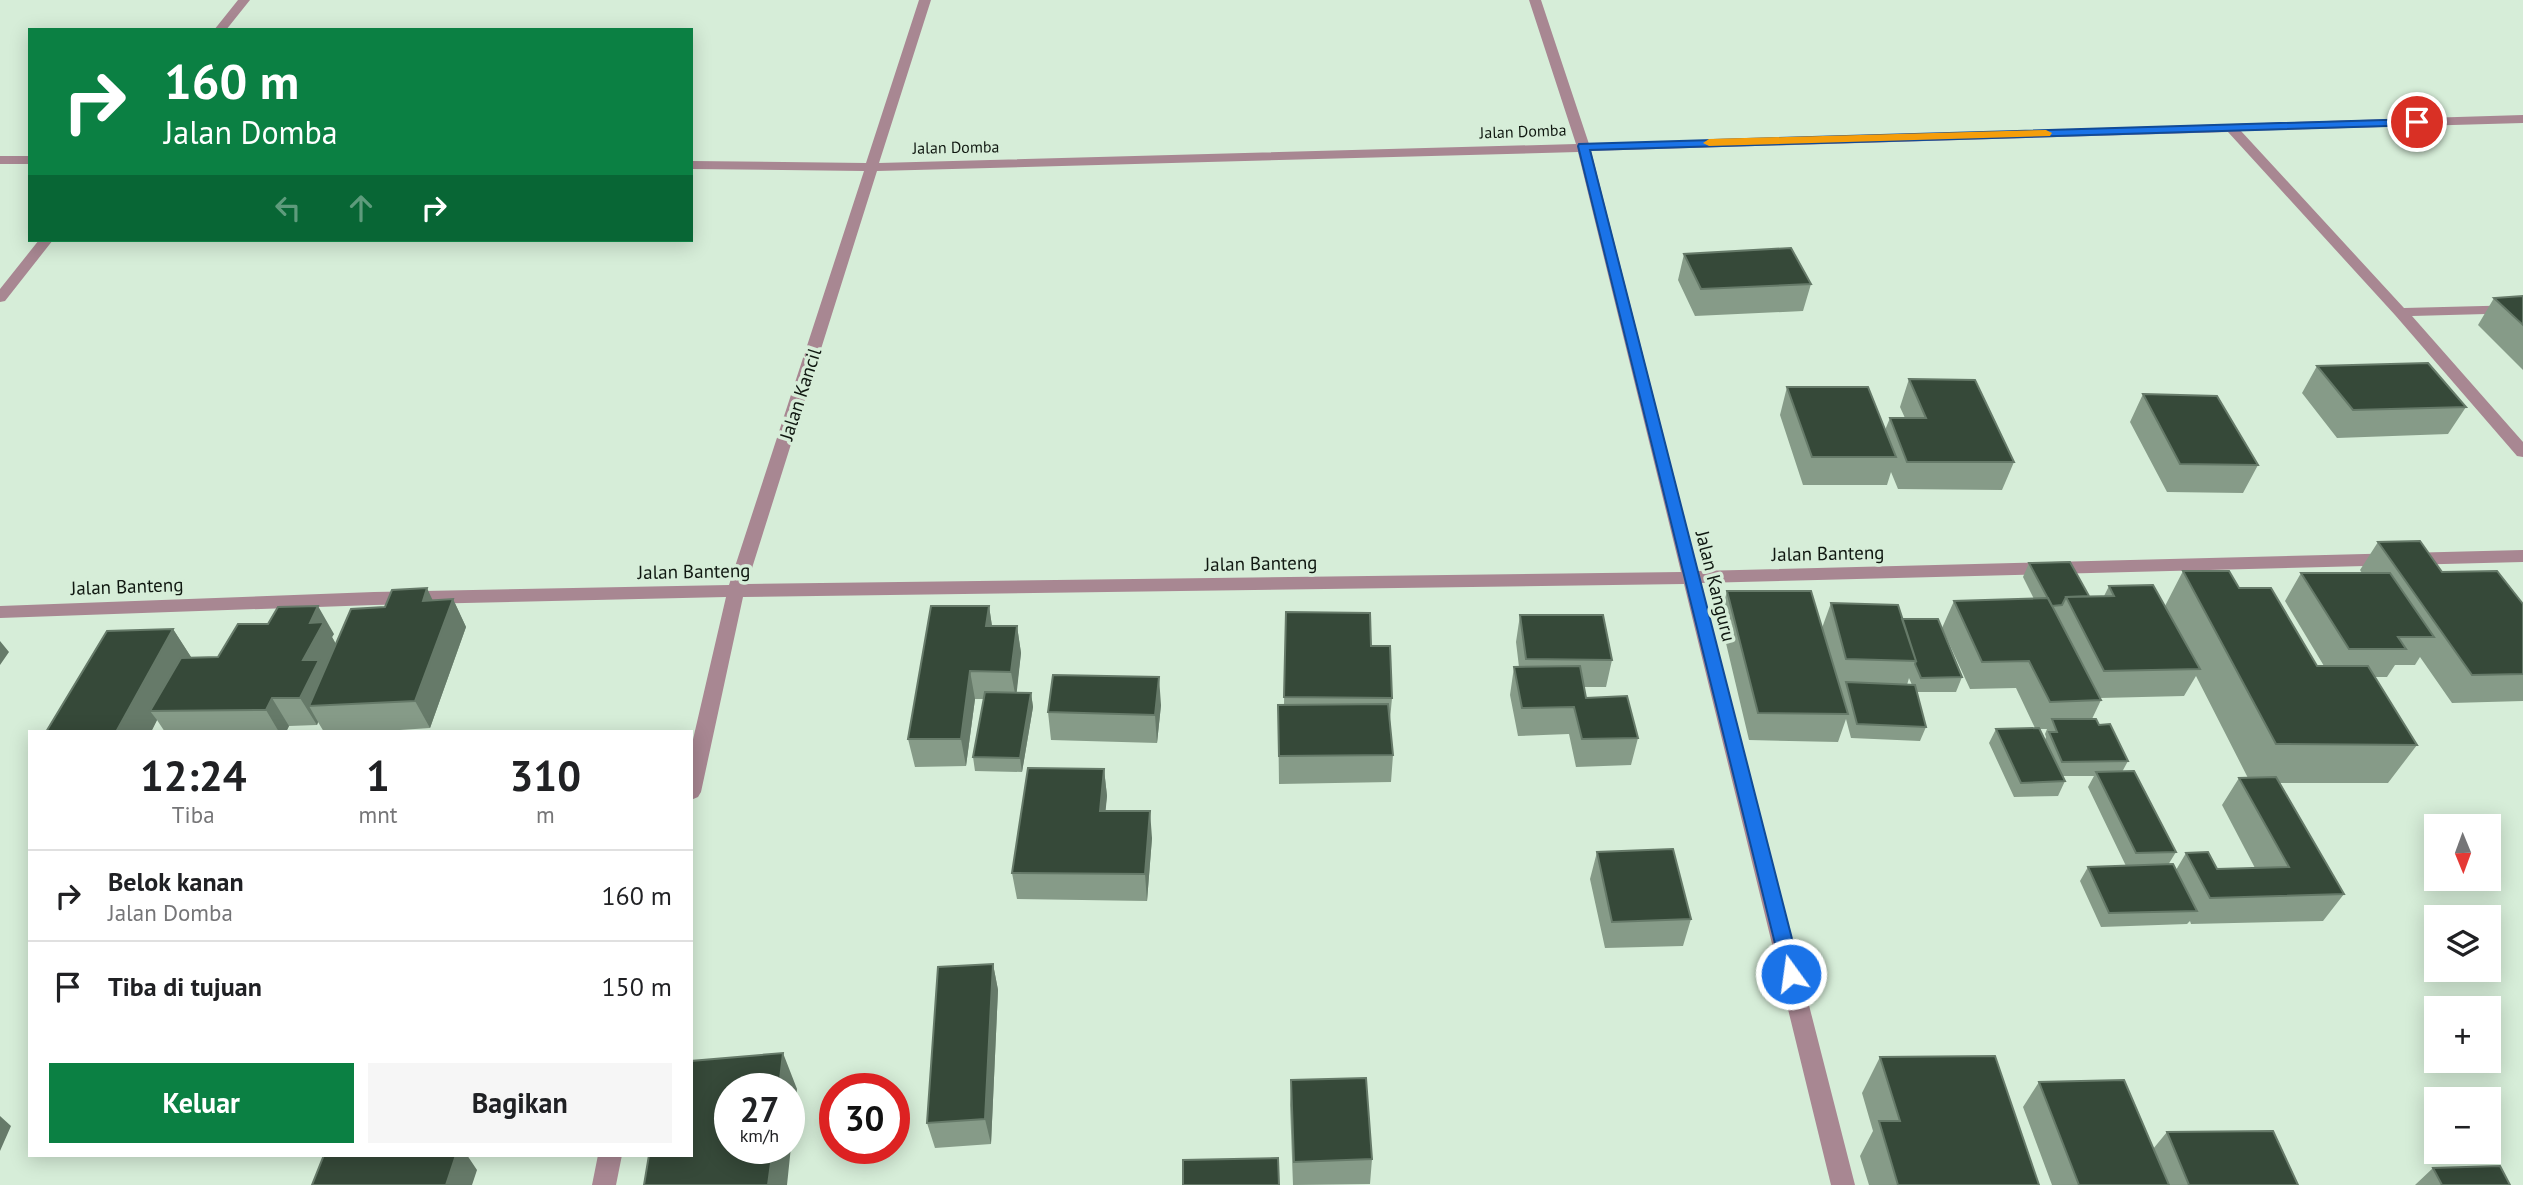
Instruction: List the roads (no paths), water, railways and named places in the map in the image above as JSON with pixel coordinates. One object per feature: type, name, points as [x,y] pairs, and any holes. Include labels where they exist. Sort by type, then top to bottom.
[{"type":"street","points":[[222,28],[244,0]]},
{"type":"street","name":"Jalan Kancil","points":[[693,783],[736,591],[925,0]]},
{"type":"street","name":"Jalan Kanguru","points":[[1535,0],[1583,146],[1843,1185]]},
{"type":"street","name":"Jalan Domba","points":[[693,165],[872,167],[2523,119]]},
{"type":"street","points":[[2231,128],[2400,312],[2523,453]]},
{"type":"street","points":[[0,160],[28,160]]},
{"type":"street","points":[[0,298],[44,242]]},
{"type":"street","points":[[2400,312],[2523,309]]},
{"type":"street","name":"Jalan Banteng","points":[[0,612],[159,605],[736,591],[1692,578],[2523,556]]},
{"type":"street","points":[[604,1185],[610,1157]]}]
